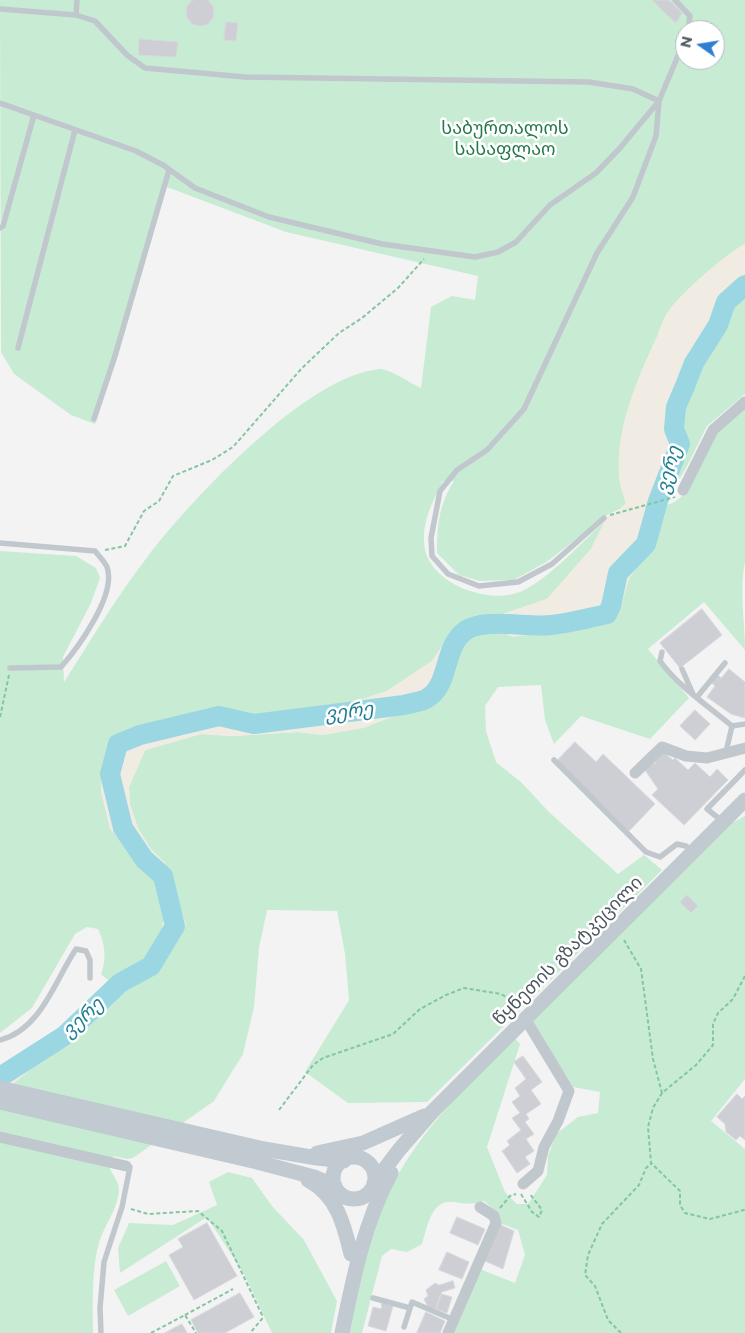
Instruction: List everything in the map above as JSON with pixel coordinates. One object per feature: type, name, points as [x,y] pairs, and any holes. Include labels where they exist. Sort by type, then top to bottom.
[{"type":"main road","name":"წყნეთის გზატკეცილი","points":[[411,1128],[432,1112],[526,1014],[693,853],[745,800]]},
{"type":"main road","points":[[0,1088],[180,1137]]},
{"type":"main road","points":[[0,1102],[180,1137],[261,1155],[292,1154],[347,1148],[411,1128]]},
{"type":"main road","points":[[351,1288],[352,1223],[335,1172],[351,1159],[411,1128]]},
{"type":"main road","points":[[285,1169],[360,1198],[372,1188],[399,1150],[411,1128]]},
{"type":"main road","points":[[342,1333],[351,1288],[364,1240],[382,1191],[411,1128]]},
{"type":"main road","points":[[292,1154],[351,1159],[372,1167],[372,1188],[364,1240]]},
{"type":"main road","points":[[261,1155],[312,1182],[332,1202],[344,1224],[351,1254]]},
{"type":"street","points":[[682,490],[713,430],[745,402]]},
{"type":"street","points":[[636,773],[662,747],[686,756],[707,758],[745,748]]},
{"type":"street","points":[[523,1184],[538,1171],[544,1147],[562,1113],[569,1092],[526,1014]]},
{"type":"street","points":[[0,1137],[126,1166]]},
{"type":"street","points":[[448,1333],[496,1222],[494,1216],[480,1207]]},
{"type":"lane","points":[[76,15],[77,0]]},
{"type":"lane","points":[[675,0],[690,16],[689,20]]},
{"type":"lane","points":[[0,9],[76,15],[95,20],[127,55],[145,68],[245,77],[589,82],[633,89],[659,101]]},
{"type":"lane","points":[[0,103],[136,151],[196,188],[269,217],[336,234],[431,252],[475,257],[498,252],[516,242],[550,205],[596,173],[646,120],[659,101],[675,63]]},
{"type":"lane","points":[[604,518],[552,564],[518,582],[479,586],[448,574],[432,556],[431,538],[440,492],[457,470],[487,450],[524,409],[597,253],[633,197],[656,136],[659,101]]},
{"type":"lane","points":[[0,228],[4,226],[34,115]]},
{"type":"lane","points":[[18,348],[75,130]]},
{"type":"lane","points":[[94,420],[114,360],[169,170]]},
{"type":"lane","points":[[0,543],[95,551],[107,568],[107,590],[92,622],[61,667],[10,668]]},
{"type":"lane","points":[[662,652],[660,661],[665,669],[695,696],[732,726],[745,724]]},
{"type":"lane","points":[[695,696],[725,664]]},
{"type":"lane","points":[[682,669],[695,696]]},
{"type":"lane","points":[[726,754],[732,726]]},
{"type":"lane","points":[[554,760],[646,852],[660,857],[677,844],[682,844],[693,853]]},
{"type":"lane","points":[[723,822],[707,808],[745,770]]},
{"type":"lane","points":[[0,1040],[8,1038],[28,1023],[49,999],[65,964],[76,949],[86,951],[90,960],[90,978]]},
{"type":"lane","points":[[101,1333],[101,1276],[122,1207],[130,1167],[126,1166]]},
{"type":"lane","points":[[374,1298],[410,1308]]},
{"type":"lane","points":[[404,1327],[412,1302],[454,1320]]},
{"type":"path","points":[[95,551],[125,546],[144,511],[159,501],[173,476],[212,460],[234,447],[302,368],[340,333],[362,318],[398,288],[431,252]]},
{"type":"path","points":[[604,518],[623,510],[670,500],[682,490]]},
{"type":"path","points":[[0,717],[10,668]]},
{"type":"path","points":[[622,937],[630,947],[641,969],[653,1059],[662,1093]]},
{"type":"path","points":[[745,976],[733,999],[718,1013],[713,1024],[713,1045],[696,1065],[662,1093],[653,1108],[648,1126],[651,1163],[680,1191],[680,1205],[685,1213],[710,1219],[744,1210],[745,1212]]},
{"type":"path","points":[[279,1110],[313,1066],[323,1058],[393,1034],[420,1009],[464,988],[502,994],[526,1014]]},
{"type":"path","points":[[621,1333],[608,1320],[595,1286],[585,1275],[588,1255],[602,1224],[639,1185],[646,1168],[651,1163]]},
{"type":"path","points":[[494,1216],[510,1196],[519,1193],[532,1212],[539,1216],[542,1210],[523,1184]]},
{"type":"path","points":[[122,1207],[148,1214],[198,1211],[222,1231],[262,1315],[262,1319],[250,1333]]},
{"type":"path","points":[[151,1333],[232,1288]]},
{"type":"path","points":[[185,1315],[196,1333]]},
{"type":"green space","name":"საბურთალოს სასაფლაო","points":[[0,0],[745,0],[745,244],[736,249],[693,285],[674,304],[663,321],[636,385],[621,438],[619,476],[626,503],[620,509],[607,515],[548,561],[514,580],[480,581],[459,575],[437,553],[442,507],[454,481],[443,481],[429,510],[425,526],[424,542],[427,556],[435,569],[446,579],[460,587],[475,592],[506,595],[520,592],[531,586],[553,570],[605,521],[591,549],[547,599],[494,617],[471,620],[450,635],[432,661],[387,691],[339,707],[309,713],[236,716],[219,713],[173,720],[117,738],[101,775],[145,867],[158,884],[165,906],[162,930],[147,959],[112,984],[101,974],[104,951],[98,929],[87,927],[75,934],[32,1008],[0,1033],[0,551],[76,556],[96,568],[100,578],[91,603],[63,657],[64,682],[104,618],[148,556],[221,473],[253,443],[286,416],[319,393],[351,376],[384,369],[421,388],[431,307],[452,296],[475,300],[478,276],[286,232],[167,187],[118,356],[95,424],[71,415],[14,374],[1,352]]},
{"type":"green space","points":[[745,291],[745,394],[707,426],[685,470],[670,494],[666,495],[685,442],[680,417],[687,387],[725,330],[731,303]]},
{"type":"green space","points":[[745,403],[745,562],[742,595],[745,650],[704,602],[648,649],[689,698],[650,739],[581,716],[554,744],[545,720],[541,685],[498,687],[485,706],[486,731],[496,762],[522,783],[549,812],[618,874],[644,855],[662,870],[427,1102],[348,1103],[305,1072],[349,1000],[345,954],[337,911],[267,910],[259,948],[254,1007],[243,1054],[214,1101],[133,1158],[127,1159],[113,1156],[110,1169],[119,1190],[114,1208],[98,1247],[93,1284],[93,1333],[0,1333],[0,1095],[124,989],[161,962],[186,925],[169,880],[165,863],[150,848],[138,828],[130,805],[129,787],[145,750],[201,734],[232,736],[297,732],[324,735],[441,685],[456,647],[471,634],[499,630],[513,637],[625,591],[629,578],[650,548],[663,506],[673,503],[681,497],[716,430]]},
{"type":"green space","points":[[745,816],[745,1079],[711,1121],[745,1149],[745,1333],[452,1333],[480,1269],[515,1283],[525,1255],[518,1230],[500,1223],[497,1212],[484,1201],[469,1204],[446,1202],[440,1205],[431,1216],[422,1244],[407,1252],[391,1249],[382,1256],[362,1333],[347,1333],[368,1241],[385,1199],[400,1172],[432,1125],[514,1037],[520,1044],[487,1147],[505,1192],[517,1204],[528,1204],[547,1175],[548,1156],[556,1134],[578,1117],[598,1113],[600,1092],[573,1087],[530,1019],[726,826]]},
{"type":"green space","points":[[228,1172],[252,1178],[272,1206],[304,1240],[337,1301],[331,1333],[272,1333],[244,1274],[207,1217],[120,1273],[118,1248],[129,1223],[173,1225],[217,1205],[209,1182]]},
{"type":"green space","points":[[166,1261],[180,1286],[128,1316],[114,1290]]},
{"type":"sand","points":[[745,244],[745,291],[731,304],[725,330],[687,387],[680,417],[685,442],[650,548],[629,578],[620,611],[608,622],[513,637],[499,630],[471,634],[456,647],[441,685],[430,702],[364,728],[324,735],[297,732],[232,736],[201,734],[145,750],[129,787],[130,805],[138,828],[150,848],[165,863],[169,880],[186,925],[161,962],[124,989],[0,1095],[0,1071],[59,1034],[112,984],[147,959],[162,930],[165,906],[158,884],[110,829],[101,792],[101,775],[117,738],[173,720],[219,713],[236,716],[309,713],[339,707],[387,691],[432,661],[450,635],[471,620],[494,617],[547,599],[591,549],[605,521],[604,518],[622,510],[620,509],[626,503],[620,484],[619,473],[621,438],[636,385],[666,315],[674,304],[704,275]]},
{"type":"building","points":[[200,-2],[210,2],[214,12],[210,22],[200,26],[190,22],[186,12],[190,2]]},
{"type":"building","points":[[652,0],[669,0],[682,13],[675,22]]},
{"type":"building","points":[[226,22],[238,23],[236,41],[224,40]]},
{"type":"building","points":[[139,39],[178,42],[176,57],[139,55]]},
{"type":"building","points":[[702,609],[722,635],[680,668],[660,643]]},
{"type":"building","points":[[729,669],[745,682],[745,718],[731,714],[707,697],[715,686],[711,682],[717,674],[721,678]]},
{"type":"building","points":[[695,710],[710,724],[695,740],[680,726]]},
{"type":"building","points":[[575,742],[596,762],[603,754],[655,804],[629,831],[557,761]]},
{"type":"building","points":[[662,751],[673,760],[675,758],[688,770],[695,763],[710,777],[717,769],[728,780],[684,825],[652,795],[658,789],[645,770],[653,762],[655,764],[655,760]]},
{"type":"building","points":[[687,895],[698,906],[691,913],[680,902]]},
{"type":"building","points":[[523,1056],[542,1082],[531,1090],[541,1104],[526,1114],[529,1119],[525,1122],[534,1134],[526,1139],[534,1151],[525,1157],[530,1164],[517,1173],[502,1151],[510,1145],[507,1141],[521,1130],[512,1118],[520,1113],[512,1102],[520,1096],[515,1088],[526,1079],[514,1062]]},
{"type":"building","points":[[737,1094],[742,1099],[745,1096],[745,1140],[740,1136],[736,1140],[726,1132],[725,1124],[717,1117]]},
{"type":"building","points":[[457,1217],[485,1229],[478,1245],[450,1233]]},
{"type":"building","points":[[207,1223],[237,1276],[194,1300],[169,1255],[183,1247],[178,1239]]},
{"type":"building","points":[[501,1225],[514,1231],[503,1269],[485,1261]]},
{"type":"building","points":[[447,1252],[469,1262],[462,1279],[439,1270]]},
{"type":"building","points":[[453,1281],[455,1288],[442,1292],[436,1309],[428,1307],[424,1299],[428,1296],[426,1290],[435,1283],[439,1285]]},
{"type":"building","points":[[240,1293],[254,1317],[225,1333],[198,1333],[191,1320]]},
{"type":"building","points":[[441,1294],[452,1297],[447,1313],[436,1309]]},
{"type":"building","points":[[382,1303],[393,1306],[386,1331],[368,1326],[373,1307],[381,1309]]},
{"type":"building","points":[[426,1312],[445,1321],[440,1333],[417,1333]]},
{"type":"building","points":[[182,1324],[187,1333],[165,1333]]},
{"type":"waterway","name":"ვერე","points":[[0,1077],[64,1036],[120,983],[151,966],[175,926],[163,876],[144,859],[123,828],[110,774],[118,744],[140,735],[219,716],[254,724],[418,702],[434,693],[458,638],[465,631],[473,627],[494,624],[541,626],[572,622],[607,614],[611,606],[618,573],[646,544],[658,501],[680,444],[674,429],[676,407],[694,363],[718,325],[726,302],[745,285]]}]
